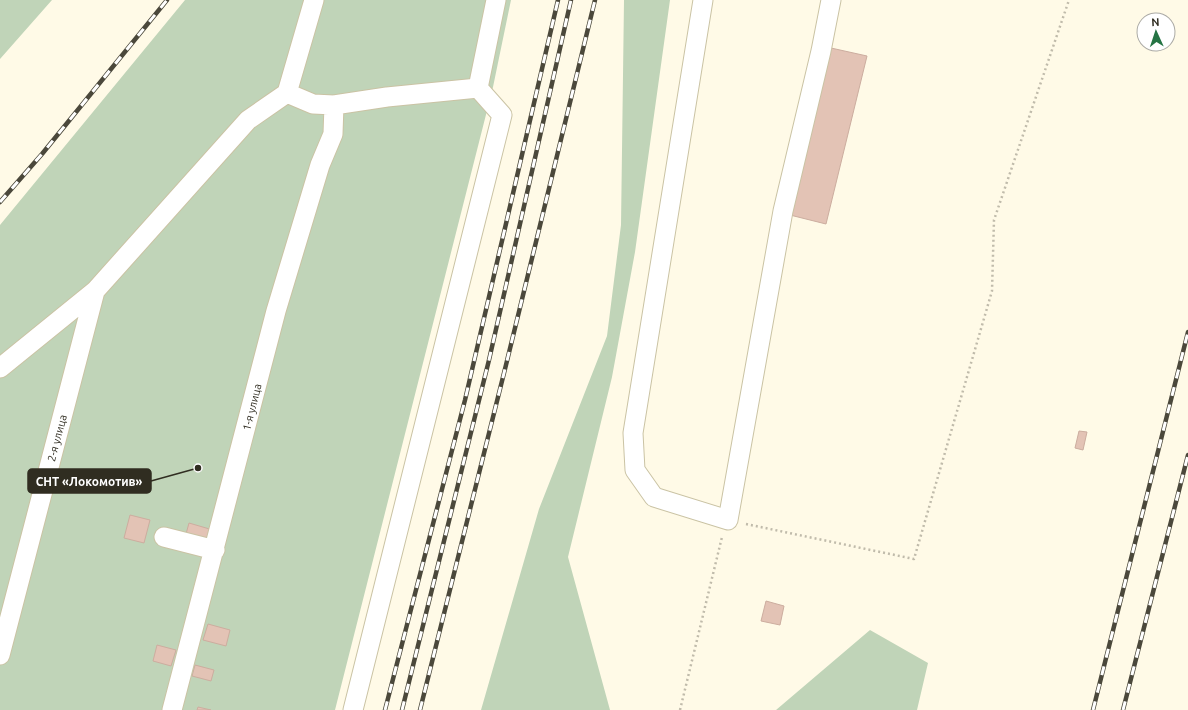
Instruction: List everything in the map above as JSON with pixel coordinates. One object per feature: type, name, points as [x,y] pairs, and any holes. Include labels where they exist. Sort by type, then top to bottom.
[{"type":"street","points":[[0,368],[95,291],[248,120],[287,93],[314,0]]},
{"type":"street","points":[[478,88],[496,0]]},
{"type":"street","points":[[703,0],[633,433],[636,470],[654,497],[728,520],[783,211],[821,51],[831,0]]},
{"type":"street","points":[[287,93],[313,104],[334,105],[387,97],[478,88]]},
{"type":"street","points":[[353,710],[502,115],[478,88]]},
{"type":"street","name":"1-я улица","points":[[172,710],[215,550],[276,311],[320,165],[333,134],[334,105]]},
{"type":"street","name":"2-я улица","points":[[0,655],[95,291]]},
{"type":"street","points":[[164,537],[215,550]]},
{"type":"path","points":[[680,710],[720,543],[728,520],[914,559],[992,291],[994,220],[1069,0]]},
{"type":"green space","points":[[0,0],[52,0],[0,59]]},
{"type":"green space","points":[[185,0],[511,0],[493,87],[335,710],[0,710],[0,225]]},
{"type":"green space","points":[[624,0],[670,0],[635,252],[612,377],[568,557],[610,710],[481,710],[539,509],[607,336],[621,225]]},
{"type":"green space","points":[[870,630],[928,663],[917,710],[776,710]]},
{"type":"building","points":[[831,48],[867,56],[826,224],[790,215]]},
{"type":"building","points":[[1079,431],[1087,432],[1083,450],[1075,448]]},
{"type":"building","points":[[130,515],[150,520],[144,543],[124,538]]},
{"type":"building","points":[[189,523],[213,530],[210,540],[186,534]]},
{"type":"building","points":[[766,601],[784,606],[780,625],[761,621]]},
{"type":"building","points":[[208,624],[230,630],[226,646],[203,640]]},
{"type":"building","points":[[157,645],[176,650],[171,666],[153,661]]},
{"type":"building","points":[[195,665],[214,670],[211,681],[192,676]]},
{"type":"building","points":[[198,707],[211,710],[197,710]]},
{"type":"railway","points":[[0,202],[42,154],[167,0]]},
{"type":"railway","points":[[385,710],[465,400],[558,0]]},
{"type":"railway","points":[[402,710],[489,360],[571,0]]},
{"type":"railway","points":[[420,710],[595,0]]},
{"type":"railway","points":[[1093,710],[1188,332]]},
{"type":"railway","points":[[1123,710],[1188,455]]},
{"type":"place","name":"СНТ «Локомотив»","points":[[198,468]]}]
